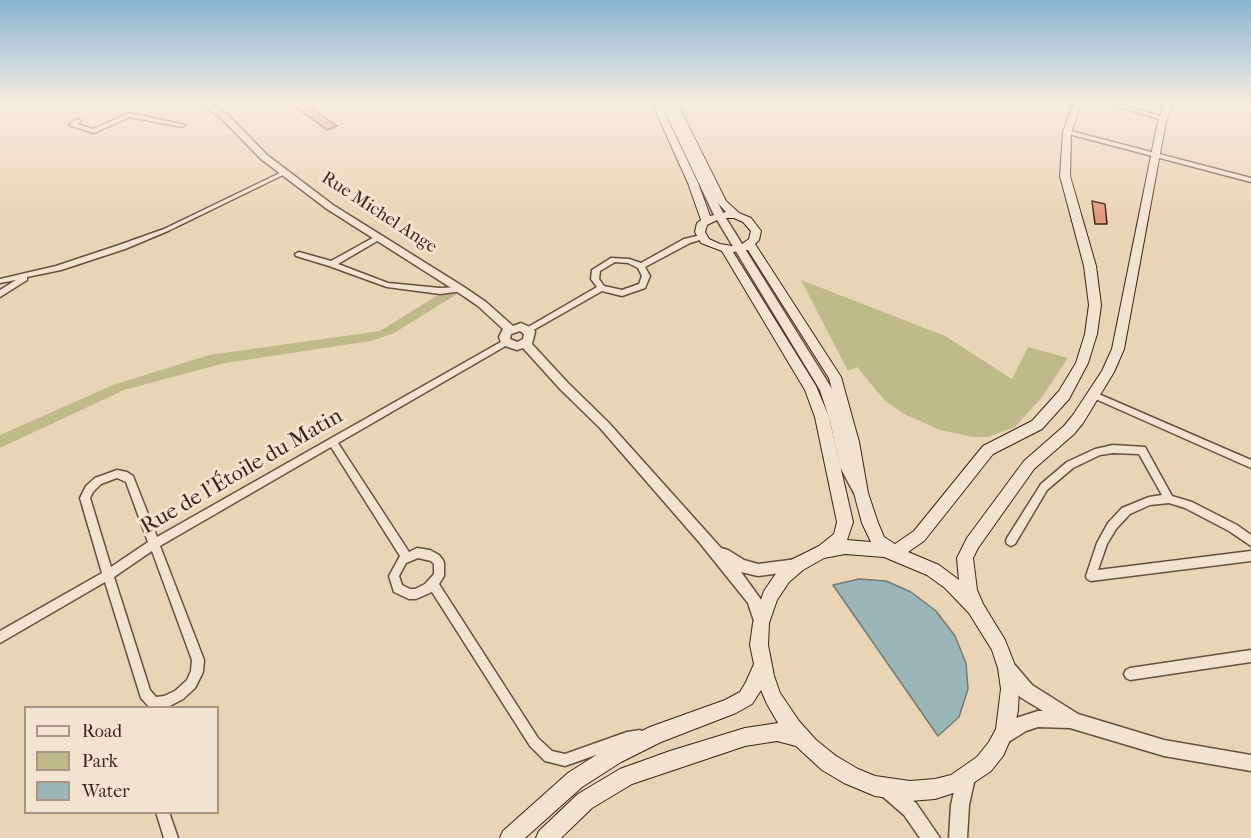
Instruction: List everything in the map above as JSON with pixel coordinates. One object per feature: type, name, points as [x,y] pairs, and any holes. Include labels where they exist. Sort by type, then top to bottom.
[{"type":"main road","points":[[675,142],[697,192],[706,220]]},
{"type":"main road","points":[[693,142],[722,202],[735,215],[747,220],[754,227],[756,236],[753,249],[835,377],[852,442],[861,493],[870,524],[879,542],[895,553],[925,565],[944,577],[967,597],[982,615]]},
{"type":"main road","points":[[821,552],[856,547],[895,553],[919,536],[988,450],[1037,425],[1064,395],[1082,363],[1091,334],[1095,304],[1090,266],[1065,183],[1067,142]]},
{"type":"main road","points":[[732,252],[811,389],[822,417],[844,529],[840,538],[797,565],[773,590],[761,623],[759,645],[762,665],[773,698],[800,738],[840,771],[885,788],[910,791],[935,789],[966,778],[984,764],[1001,739],[1008,720],[1010,699],[1006,668],[997,641],[969,591],[965,570],[967,551],[1024,471],[1041,452],[1069,430],[1108,372],[1118,349],[1158,142]]},
{"type":"main road","points":[[735,215],[719,215],[706,220],[700,228],[702,237],[711,244],[732,252],[753,249]]},
{"type":"main road","points":[[510,838],[575,780],[614,755],[657,734],[730,707],[746,698],[753,688],[762,665]]},
{"type":"main road","points":[[546,838],[585,801],[604,788],[638,772],[723,742],[764,733],[777,732],[800,738]]},
{"type":"street","name":"Rue Michel Ange","points":[[249,142],[269,162],[330,207],[460,289],[482,304],[510,329]]},
{"type":"street","points":[[684,142],[719,215],[732,252],[826,389],[836,421],[844,463],[861,493]]},
{"type":"street","points":[[1104,142],[1251,180]]},
{"type":"street","points":[[0,281],[58,268],[132,243],[284,173]]},
{"type":"street","points":[[332,264],[380,237]]},
{"type":"street","points":[[641,266],[646,276],[645,281],[637,290],[614,293],[601,288],[594,274],[607,262],[621,260],[641,266],[687,241],[702,237]]},
{"type":"street","points":[[299,254],[387,285],[440,291],[460,289]]},
{"type":"street","points":[[0,294],[26,276]]},
{"type":"street","points":[[527,330],[601,288]]},
{"type":"street","points":[[521,327],[527,330],[531,335],[525,343],[517,346],[506,342],[504,337],[510,329],[521,327]]},
{"type":"street","name":"Rue de l'Étoile du Matin","points":[[0,637],[108,575],[154,544],[506,342]]},
{"type":"street","points":[[525,343],[604,425],[704,537],[728,559],[747,567],[775,570],[797,565]]},
{"type":"street","points":[[1094,395],[1251,464]]},
{"type":"street","points":[[333,442],[406,557]]},
{"type":"street","points":[[1011,541],[1044,488],[1070,465],[1098,452],[1113,449],[1142,450],[1169,499]]},
{"type":"street","points":[[837,486],[844,463]]},
{"type":"street","points":[[117,474],[130,479],[154,544],[198,660],[197,672],[191,684],[179,695],[154,705],[145,694],[108,575],[85,498],[89,489],[99,481],[117,474]]},
{"type":"street","points":[[1251,542],[1212,516],[1169,499],[1149,501],[1126,512],[1112,526],[1102,543],[1091,576],[1251,556]]},
{"type":"street","points":[[704,537],[753,598],[758,606],[761,623]]},
{"type":"street","points":[[424,553],[435,558],[440,569],[433,585],[416,594],[409,594],[394,583],[395,570],[406,557],[424,553]]},
{"type":"street","points":[[433,585],[516,710],[534,742],[549,757],[565,760],[627,738],[657,734]]},
{"type":"street","points":[[1130,674],[1251,656]]},
{"type":"street","points":[[1006,668],[1026,691],[1074,721]]},
{"type":"street","points":[[1001,739],[1022,724],[1038,719],[1074,721],[1164,748],[1251,763]]},
{"type":"street","points":[[958,838],[960,805],[966,778]]},
{"type":"street","points":[[885,788],[910,810],[931,838]]},
{"type":"street","points":[[162,814],[171,838]]},
{"type":"green space","points":[[801,280],[945,336],[1012,379],[1028,347],[1068,358],[1042,397],[1015,427],[988,437],[972,437],[940,430],[904,414],[885,401],[857,367],[848,371]]},
{"type":"green space","points":[[451,287],[457,294],[394,333],[371,341],[225,363],[124,390],[0,448],[0,435],[113,385],[209,355],[380,331]]},
{"type":"water","points":[[859,579],[886,581],[911,592],[936,611],[955,636],[966,663],[968,689],[959,717],[938,736],[833,585]]},
{"type":"building","points":[[1092,201],[1105,204],[1107,224],[1095,224]]}]
